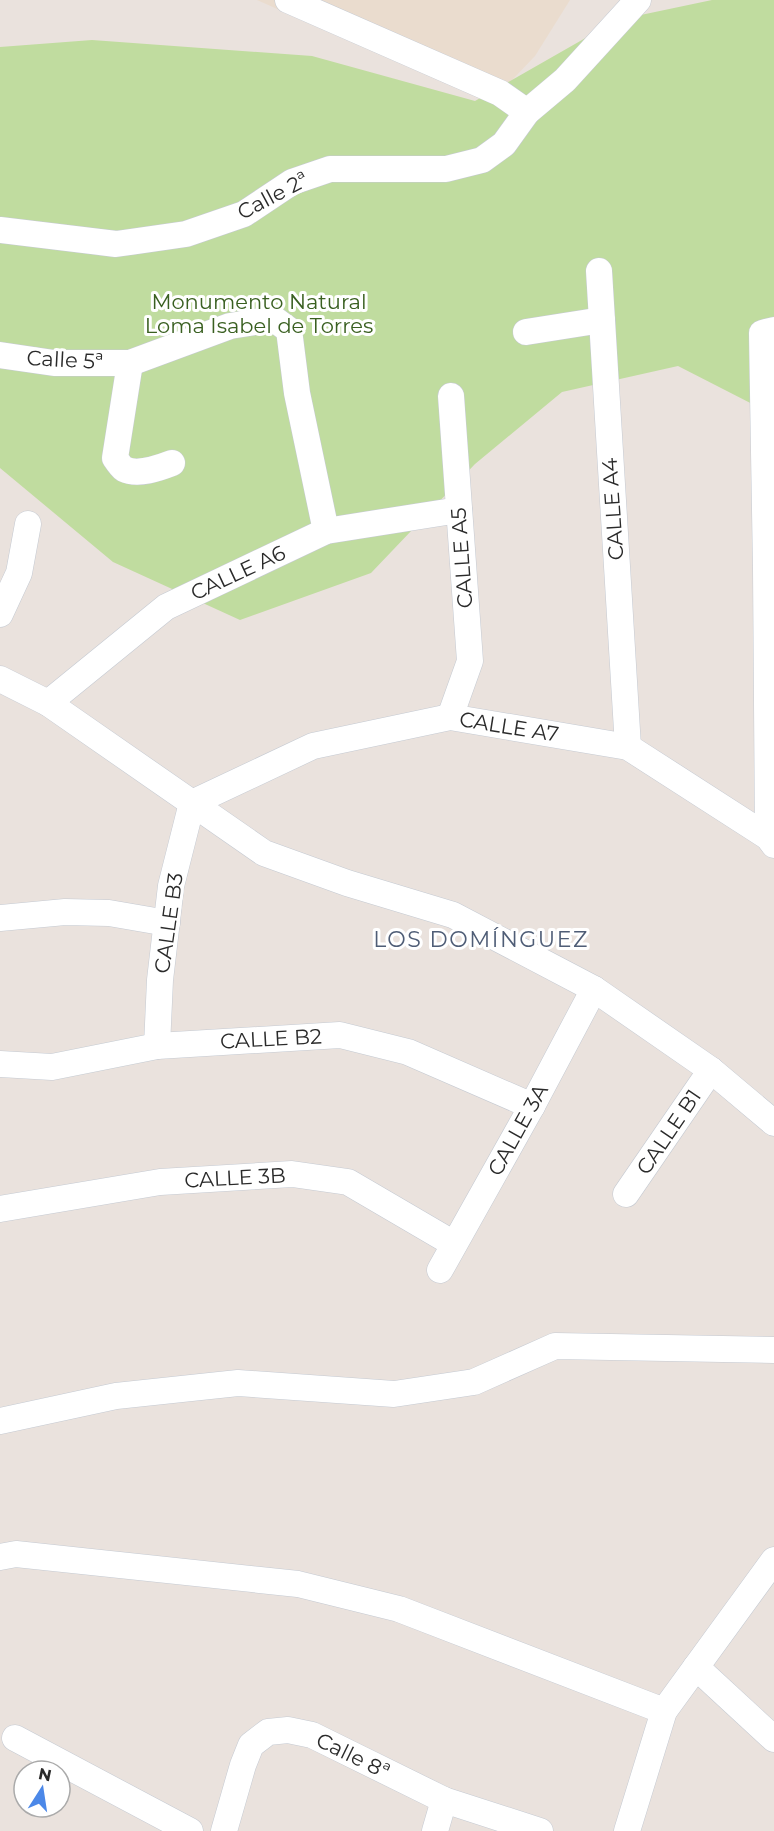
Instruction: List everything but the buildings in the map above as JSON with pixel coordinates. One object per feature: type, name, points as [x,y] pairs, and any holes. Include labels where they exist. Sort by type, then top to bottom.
[{"type":"street","points":[[288,0],[500,93],[527,112]]},
{"type":"street","name":"Calle 2ª","points":[[0,230],[116,244],[186,234],[244,214],[292,182],[330,169],[446,169],[482,160],[504,144],[527,112],[565,80],[638,0]]},
{"type":"street","name":"CALLE A4","points":[[599,271],[628,747]]},
{"type":"street","points":[[172,463],[156,469],[135,471],[124,469],[114,458],[130,363],[230,326],[274,319],[289,330],[297,393],[326,531]]},
{"type":"street","points":[[526,332],[602,320]]},
{"type":"street","points":[[768,332],[766,569],[771,841]]},
{"type":"street","name":"Calle 5ª","points":[[0,355],[54,363],[130,363]]},
{"type":"street","name":"CALLE A5","points":[[450,717],[470,661],[451,396]]},
{"type":"street","name":"CALLE A6","points":[[48,703],[166,607],[326,531],[459,510]]},
{"type":"street","points":[[0,614],[19,573],[28,524]]},
{"type":"street","points":[[0,680],[48,703],[264,853],[347,883],[453,915],[594,988],[711,1070],[774,1123]]},
{"type":"street","name":"CALLE A7","points":[[192,803],[313,746],[450,717],[628,747],[771,841]]},
{"type":"street","name":"CALLE B3","points":[[157,1046],[160,980],[171,886],[192,803]]},
{"type":"street","points":[[0,918],[65,912],[109,913],[166,923]]},
{"type":"street","name":"CALLE 3A","points":[[440,1270],[532,1106],[594,988]]},
{"type":"street","name":"CALLE B2","points":[[0,1064],[52,1067],[157,1046],[340,1035],[408,1052],[532,1106]]},
{"type":"street","name":"CALLE B1","points":[[626,1194],[711,1070]]},
{"type":"street","name":"CALLE 3B","points":[[0,1209],[160,1182],[292,1174],[348,1182],[454,1244]]},
{"type":"street","points":[[0,1421],[116,1396],[238,1383],[394,1394],[474,1382],[555,1346],[774,1350]]},
{"type":"street","points":[[0,1557],[15,1554],[298,1584],[399,1609],[664,1711]]},
{"type":"street","points":[[627,1831],[664,1711],[774,1560]]},
{"type":"street","points":[[696,1666],[774,1739]]},
{"type":"street","name":"Calle 8ª","points":[[224,1831],[251,1745],[268,1732],[288,1730],[312,1735],[444,1800],[540,1831]]},
{"type":"street","points":[[15,1738],[190,1831]]},
{"type":"street","points":[[435,1831],[444,1800]]},
{"type":"shaded area","points":[[257,0],[570,0],[535,56],[490,103]]},
{"type":"green space","name":"Monumento Natural Loma Isabel de Torres","points":[[712,0],[774,0],[774,415],[678,366],[562,392],[475,464],[371,573],[240,620],[113,562],[0,468],[0,47],[92,40],[312,56],[475,101],[617,20]]},
{"type":"district","name":"LOS DOMÍNGUEZ","points":[[481,939]]}]
